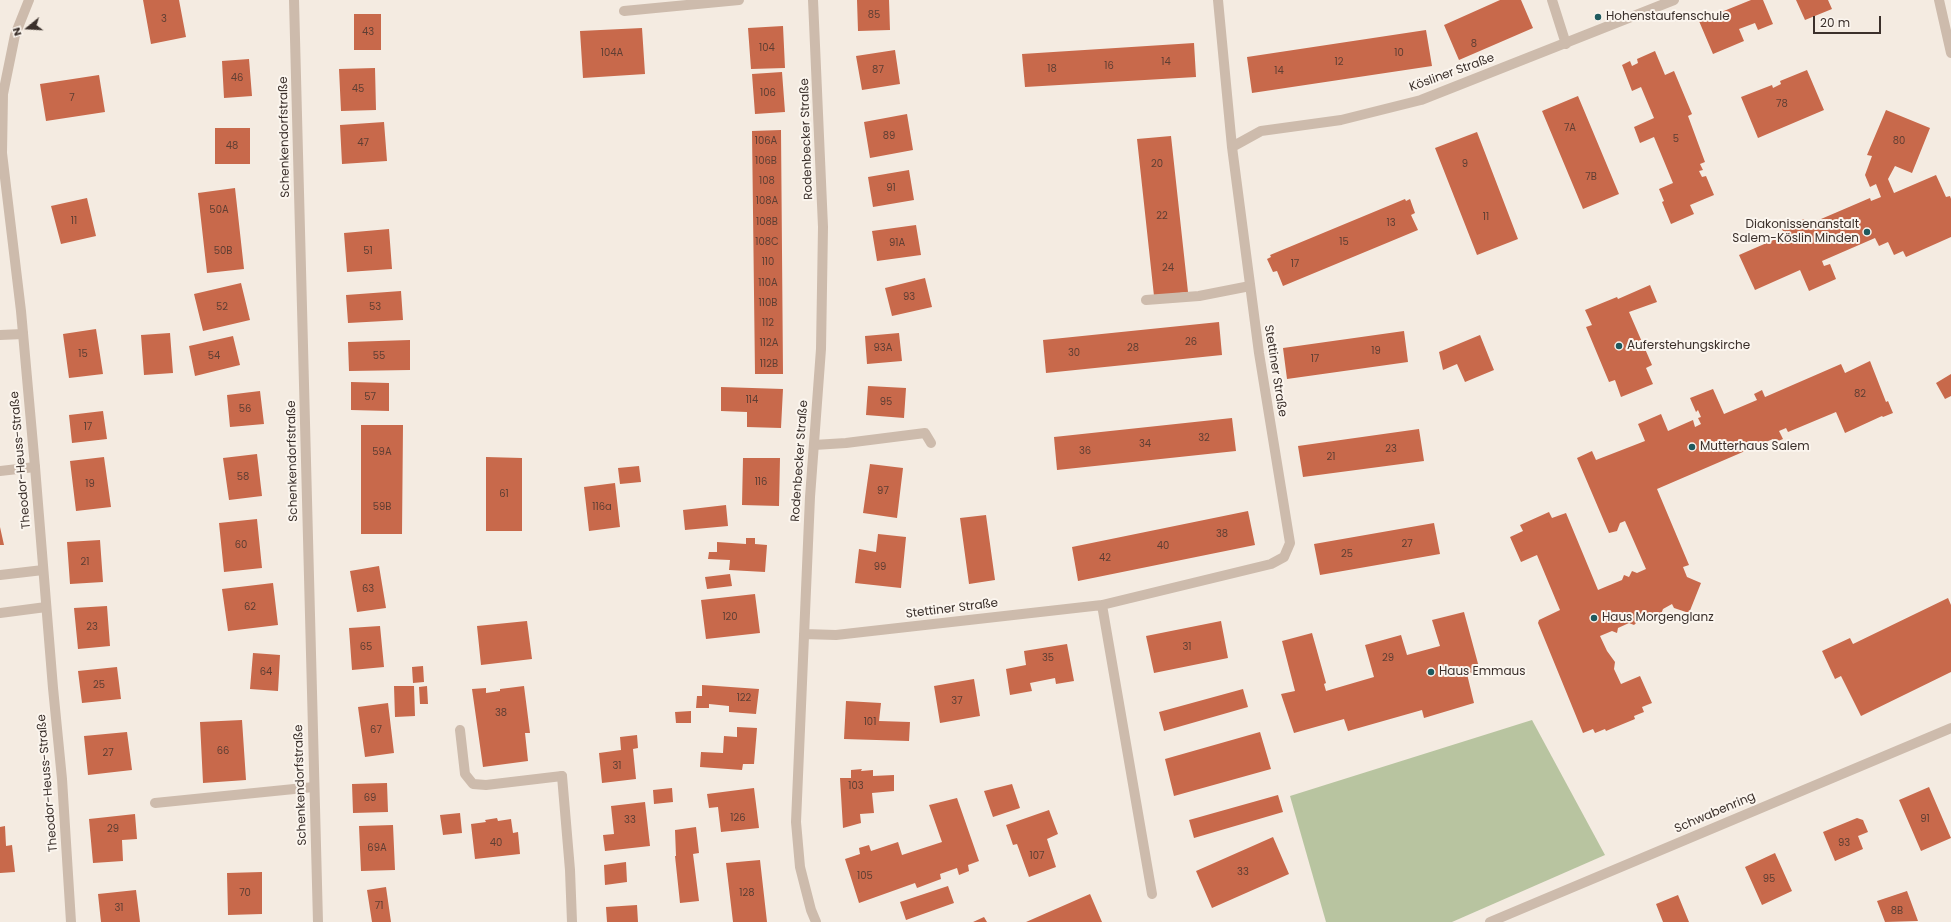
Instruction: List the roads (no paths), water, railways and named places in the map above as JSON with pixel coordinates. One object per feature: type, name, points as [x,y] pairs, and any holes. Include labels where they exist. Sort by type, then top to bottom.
[{"type":"street","name":"Theodor-Heuss-Straße","points":[[29,0],[15,35],[2,94],[2,153],[23,334],[35,467],[62,779],[71,922]]},
{"type":"street","name":"Schenkendorfstraße","points":[[294,0],[318,922]]},
{"type":"street","points":[[624,11],[739,0]]},
{"type":"street","name":"Rodenbecker Straße","points":[[813,0],[823,227],[821,349],[814,445],[804,634],[796,822],[800,866],[811,910],[816,922]]},
{"type":"street","name":"Stettiner Straße","points":[[804,634],[836,636],[1102,605],[1271,564],[1284,557],[1290,543],[1259,353],[1250,286],[1232,147],[1218,0]]},
{"type":"street","points":[[1552,0],[1566,44]]},
{"type":"street","name":"Kösliner Straße","points":[[1232,147],[1261,131],[1341,120],[1421,100],[1566,44],[1674,0]]},
{"type":"street","points":[[1939,0],[1951,53]]},
{"type":"street","points":[[1146,300],[1199,296],[1250,286]]},
{"type":"street","points":[[0,335],[23,334]]},
{"type":"street","points":[[814,445],[926,433],[931,443]]},
{"type":"street","points":[[0,471],[35,467]]},
{"type":"street","points":[[0,575],[43,570]]},
{"type":"street","points":[[1102,605],[1152,894]]},
{"type":"street","points":[[0,613],[46,607]]},
{"type":"street","name":"Schwabenring","points":[[1490,922],[1951,728]]},
{"type":"street","points":[[460,730],[466,774],[473,784],[562,776],[570,870],[572,922]]},
{"type":"street","points":[[154,803],[314,787]]},
{"type":"place","name":"Hohenstaufenschule","points":[[1598,17]]},
{"type":"place","name":"Diakonissenanstalt Salem-Köslin Minden","points":[[1867,232]]},
{"type":"place","name":"Auferstehungskirche","points":[[1619,346]]},
{"type":"place","name":"Mutterhaus Salem","points":[[1692,447]]},
{"type":"place","name":"Haus Morgenglanz","points":[[1594,618]]},
{"type":"place","name":"Haus Emmaus","points":[[1431,672]]}]
